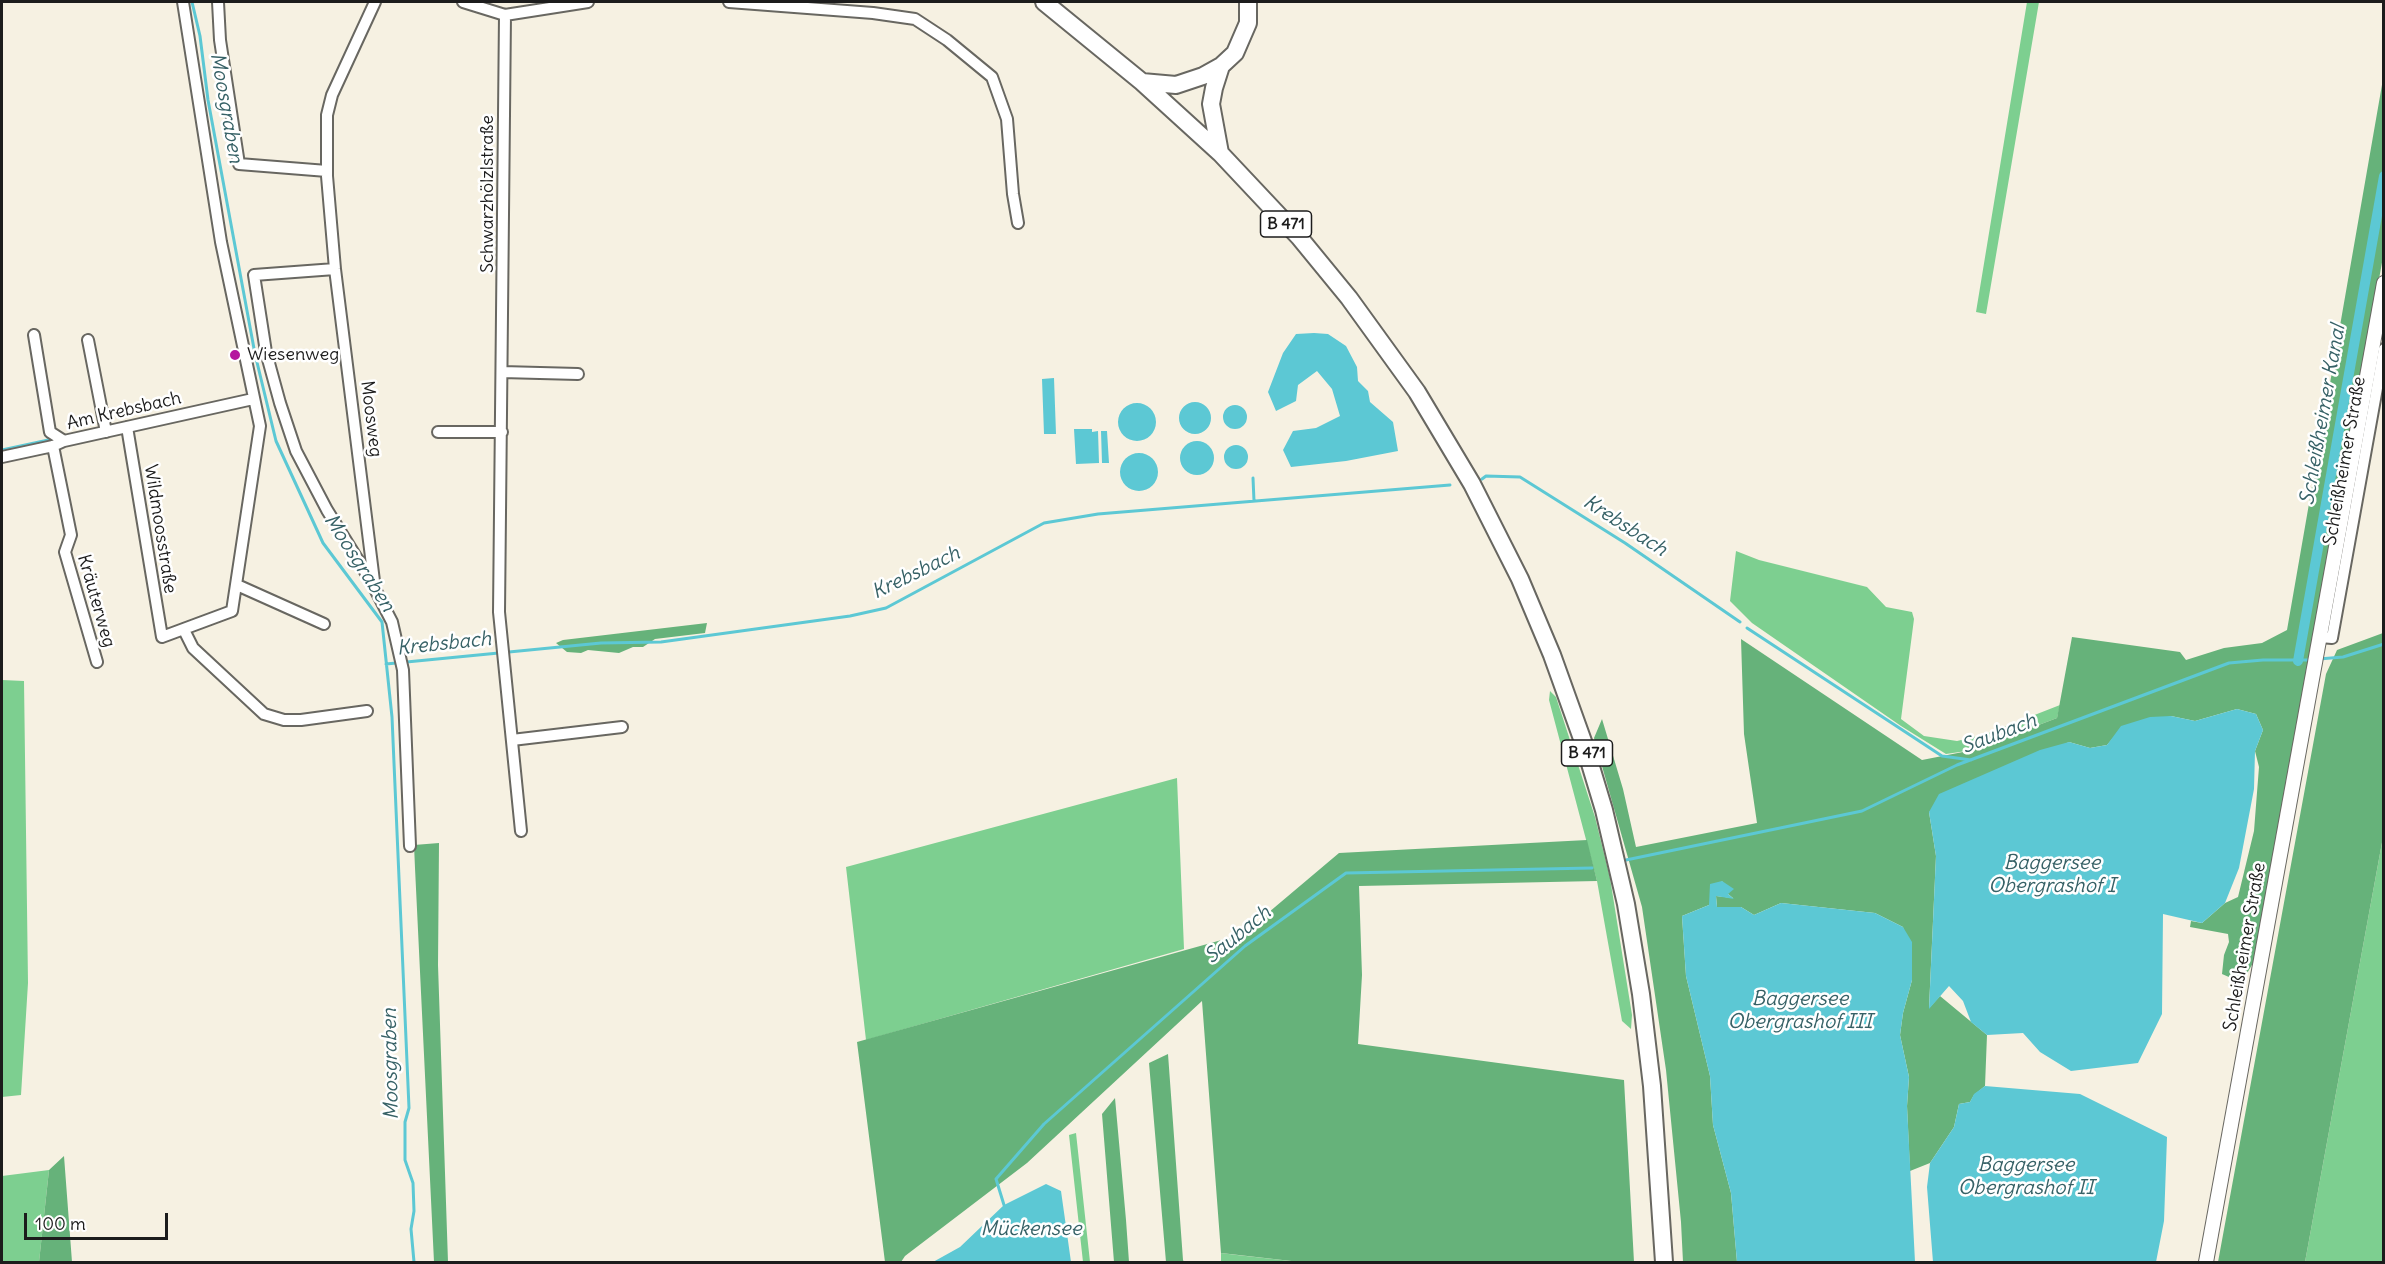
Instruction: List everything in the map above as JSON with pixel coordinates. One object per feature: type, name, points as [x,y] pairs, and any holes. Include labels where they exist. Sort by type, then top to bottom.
[{"type":"highway","name":"B 471","points":[[1044,2],[1142,82],[1220,153],[1299,237],[1349,298],[1417,392],[1443,434],[1520,579],[1578,725],[1604,810],[1626,904],[1641,994],[1652,1086],[1664,1263]]},
{"type":"highway","points":[[1142,82],[1176,85],[1203,76],[1221,66],[1235,53],[1248,23],[1248,2]]},
{"type":"highway","points":[[1220,153],[1211,104],[1221,66]]},
{"type":"main road","name":"Schleißheimer Straße","points":[[2206,1263],[2384,283]]},
{"type":"street","points":[[183,2],[221,243],[260,426],[232,611],[184,630],[194,648],[264,714],[284,720],[301,720],[367,711]]},
{"type":"street","points":[[219,2],[220,40],[239,164],[327,171]]},
{"type":"street","name":"Moosweg","points":[[375,2],[332,95],[327,115],[327,171],[335,269],[375,589],[392,622],[402,663],[410,846]]},
{"type":"street","points":[[463,2],[505,15],[588,2]]},
{"type":"street","points":[[729,2],[873,13],[915,19],[947,40],[992,77],[1007,119],[1018,223]]},
{"type":"street","name":"Schwarzhölzlstraße","points":[[505,15],[499,612],[521,831]]},
{"type":"street","points":[[335,269],[254,275],[266,352],[296,451],[327,510],[375,589]]},
{"type":"street","points":[[34,335],[50,432],[64,441]]},
{"type":"street","points":[[88,340],[106,432]]},
{"type":"street","name":"Schleißheimer Straße","points":[[2319,643],[2332,638],[2384,349]]},
{"type":"street","points":[[502,372],[578,374]]},
{"type":"street","name":"Am Krebsbach","points":[[2,457],[254,399]]},
{"type":"street","name":"Wildmoosstraße","points":[[127,427],[162,638],[184,630]]},
{"type":"street","points":[[438,432],[502,432]]},
{"type":"street","name":"Kräuterweg","points":[[53,446],[71,536],[64,552],[97,662]]},
{"type":"street","points":[[357,561],[371,555]]},
{"type":"street","points":[[237,585],[324,624]]},
{"type":"street","points":[[512,740],[622,727]]},
{"type":"green space","points":[[2027,2],[2039,2],[1986,314],[1976,312]]},
{"type":"green space","points":[[2383,79],[2383,257],[2256,958],[2246,975],[2238,981],[2222,974],[2224,955],[2229,942],[2228,934],[2190,927],[2191,921],[2202,923],[2225,903],[2238,897],[2254,831],[2259,767],[2255,751],[2263,730],[2256,714],[2237,709],[2195,721],[2171,716],[2114,737],[2107,745],[2090,748],[2069,742],[1929,812],[1936,856],[1929,1008],[1940,996],[1987,1035],[1985,1086],[1974,1095],[1970,1102],[1959,1104],[1954,1127],[1930,1163],[1910,1171],[1907,1106],[1909,1077],[1900,1035],[1912,980],[1903,927],[1875,913],[1781,903],[1754,915],[1741,907],[1717,907],[1716,896],[1733,898],[1728,894],[1722,881],[1709,905],[1682,916],[1686,976],[1710,1076],[1713,1125],[1731,1193],[1737,1262],[1683,1262],[1666,1070],[1642,907],[1594,738],[1602,719],[1623,789],[1636,847],[1757,823],[1744,734],[1741,639],[1922,760],[1973,750],[2057,718],[2072,637],[2180,652],[2186,660],[2224,648],[2262,643],[2287,630]]},
{"type":"green space","points":[[1736,551],[1759,560],[1867,587],[1886,607],[1912,612],[1914,619],[1901,719],[1924,736],[1957,741],[1986,734],[2060,705],[2057,718],[1973,750],[1946,754],[1901,726],[1752,623],[1730,601]]},
{"type":"green space","points":[[707,623],[705,633],[655,639],[643,647],[633,647],[619,653],[588,650],[581,653],[567,652],[556,643],[563,640]]},
{"type":"green space","points":[[2383,633],[2383,837],[2305,1262],[2218,1262],[2326,674],[2337,650]]},
{"type":"green space","points":[[2,680],[24,681],[28,983],[21,1095],[2,1097]]},
{"type":"green space","points":[[1550,691],[1556,697],[1595,817],[1610,878],[1632,1015],[1631,1029],[1622,1021],[1597,881],[1549,700]]},
{"type":"green space","points":[[1177,778],[1184,949],[866,1040],[846,867]]},
{"type":"green space","points":[[2383,837],[2383,1262],[2305,1262]]},
{"type":"green space","points":[[1587,840],[1597,881],[1359,886],[1362,975],[1358,1044],[1624,1080],[1634,1262],[1300,1262],[1221,1253],[1202,1001],[1027,1163],[905,1256],[901,1262],[885,1262],[857,1042],[1243,934],[1339,853]]},
{"type":"green space","points":[[439,843],[438,965],[448,1262],[434,1262],[414,845]]},
{"type":"green space","points":[[1168,1054],[1184,1262],[1166,1262],[1149,1063]]},
{"type":"green space","points":[[1115,1098],[1129,1262],[1114,1262],[1102,1114]]},
{"type":"green space","points":[[1076,1133],[1090,1262],[1083,1262],[1069,1135]]},
{"type":"green space","points":[[64,1156],[72,1262],[39,1262],[49,1170]]},
{"type":"green space","points":[[49,1170],[39,1262],[2,1262],[2,1176]]},
{"type":"green space","points":[[1221,1253],[1237,1255],[1300,1262],[1221,1262]]},
{"type":"water","points":[[1296,334],[1328,334],[1346,346],[1357,367],[1358,381],[1368,391],[1370,402],[1393,422],[1398,451],[1346,461],[1291,467],[1283,450],[1293,431],[1316,428],[1340,416],[1332,389],[1317,371],[1298,385],[1296,401],[1276,411],[1268,392],[1283,353]]},
{"type":"water","points":[[1054,378],[1056,434],[1044,434],[1042,379]]},
{"type":"water","points":[[1195,402],[1207,406],[1211,418],[1207,430],[1195,434],[1183,430],[1179,418],[1183,406]]},
{"type":"water","points":[[1137,403],[1150,409],[1156,422],[1150,435],[1137,441],[1124,435],[1118,422],[1124,409]]},
{"type":"water","points":[[1235,405],[1244,408],[1247,417],[1244,426],[1235,429],[1226,426],[1223,417],[1226,408]]},
{"type":"water","points":[[1074,429],[1098,431],[1099,463],[1076,464]]},
{"type":"water","points":[[1101,431],[1107,431],[1109,463],[1102,463]]},
{"type":"water","points":[[1197,441],[1209,446],[1214,458],[1209,470],[1197,475],[1185,470],[1180,458],[1185,446]]},
{"type":"water","points":[[1236,445],[1241,446],[1247,452],[1247,462],[1241,468],[1236,469],[1231,468],[1225,462],[1224,457],[1225,452],[1231,446]]},
{"type":"water","points":[[1139,453],[1152,459],[1158,472],[1152,485],[1139,491],[1126,485],[1120,472],[1126,459]]},
{"type":"water","name":"Baggersee Obergrashof I","points":[[2237,709],[2256,714],[2263,730],[2255,751],[2254,789],[2239,868],[2225,903],[2202,923],[2163,914],[2162,1014],[2138,1063],[2071,1071],[2040,1052],[2023,1033],[1987,1035],[1971,1022],[1963,1001],[1949,986],[1929,1009],[1936,856],[1929,812],[1939,794],[2040,750],[2069,742],[2090,748],[2107,745],[2121,726],[2150,717],[2171,716],[2195,721]]},
{"type":"water","name":"Baggersee Obergrashof III","points":[[1722,881],[1734,889],[1728,894],[1734,899],[1716,896],[1717,907],[1741,907],[1754,915],[1781,903],[1875,913],[1903,927],[1912,942],[1912,980],[1900,1035],[1909,1077],[1907,1106],[1915,1262],[1737,1262],[1731,1193],[1713,1125],[1710,1076],[1686,976],[1682,916],[1709,905],[1710,884]]},
{"type":"water","name":"Baggersee Obergrashof II","points":[[1985,1086],[2080,1094],[2167,1137],[2164,1221],[2156,1262],[1933,1262],[1927,1187],[1930,1163],[1954,1127],[1959,1104],[1970,1102],[1974,1094]]},
{"type":"water","name":"Mückensee","points":[[1046,1184],[1061,1191],[1071,1262],[933,1262],[960,1247],[1004,1205]]},
{"type":"waterway","name":"Moosgraben","points":[[192,2],[200,36],[208,100],[255,354],[276,441],[323,543],[382,622],[392,717],[409,1108],[405,1122],[405,1160],[413,1183],[414,1211],[411,1229],[414,1262]]},
{"type":"waterway","name":"Schleißheimer Kanal","points":[[2298,661],[2384,176]]},
{"type":"waterway","name":"Krebsbach","points":[[2,450],[53,439]]},
{"type":"waterway","name":"Krebsbach","points":[[1482,479],[1486,476],[1520,477],[1625,543],[1740,622]]},
{"type":"waterway","points":[[1253,478],[1254,501]]},
{"type":"waterway","name":"Krebsbach","points":[[386,664],[601,643],[661,642],[850,616],[886,608],[1044,523],[1098,514],[1450,485]]},
{"type":"waterway","name":"Krebsbach","points":[[1747,628],[1942,756],[1971,760]]},
{"type":"waterway","name":"Saubach","points":[[2319,659],[2343,657],[2384,644]]},
{"type":"waterway","name":"Krebsbach","points":[[1626,860],[1862,811],[1957,765],[2229,663],[2310,660]]},
{"type":"waterway","name":"Saubach","points":[[1004,1205],[996,1179],[1044,1124],[1245,946],[1346,873],[1592,868]]},
{"type":"place","name":"Wiesenweg","points":[[235,355]]}]
